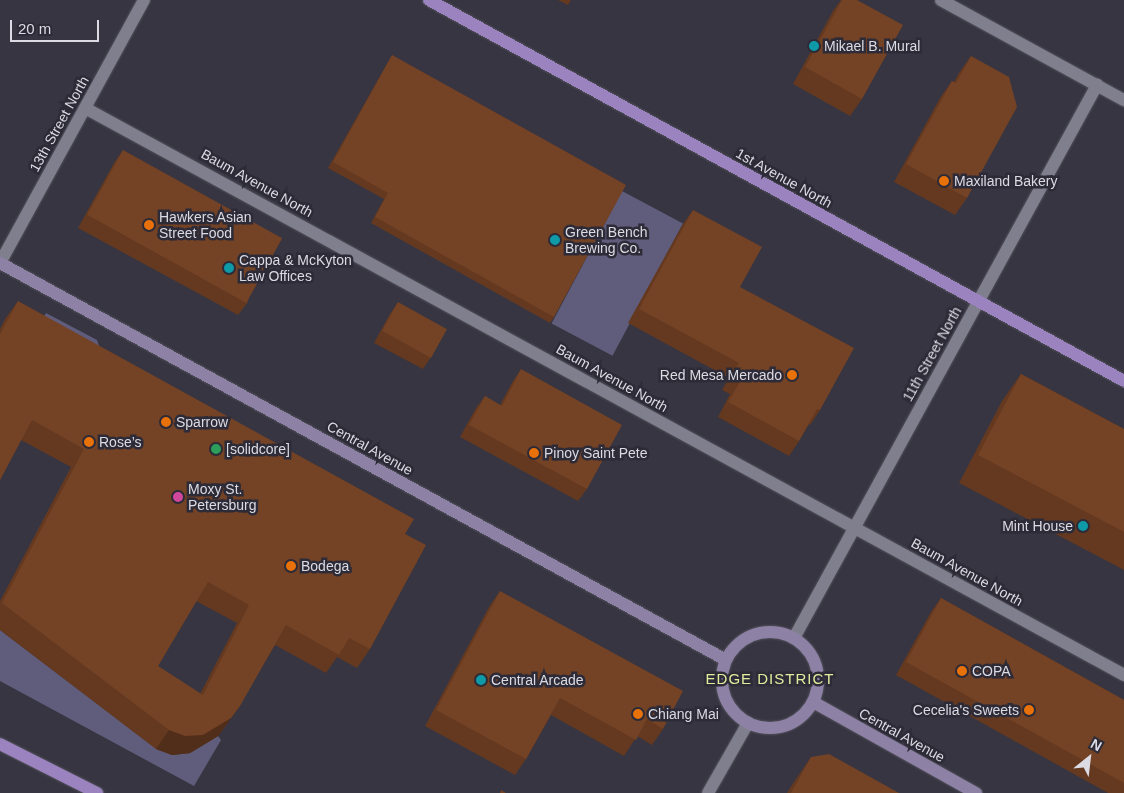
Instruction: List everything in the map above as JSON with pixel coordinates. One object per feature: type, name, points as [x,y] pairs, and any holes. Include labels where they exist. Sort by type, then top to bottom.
[{"type":"main road","name":"1st Avenue North","points":[[429,0],[1124,381]]},
{"type":"main road","points":[[0,744],[96,793]]},
{"type":"street","name":"13th Street North","points":[[0,263],[144,0]]},
{"type":"street","points":[[941,0],[1124,100]]},
{"type":"street","name":"11th Street North","points":[[794,638],[1097,85]]},
{"type":"street","name":"Baum Avenue North","points":[[85,108],[1124,675]]},
{"type":"street","name":"Central Avenue","points":[[0,263],[726,660]]},
{"type":"street","points":[[764,632],[794,638],[806,648],[818,672],[819,686],[813,702],[794,723],[779,728],[763,728],[748,723],[736,714],[722,689],[726,660],[735,647],[748,637],[764,632]]},
{"type":"street","name":"Central Avenue","points":[[813,702],[976,793]]},
{"type":"street","points":[[708,793],[748,723]]},
{"type":"shaded area","points":[[622,191],[683,223],[613,356],[552,323]]},
{"type":"shaded area","points":[[46,313],[97,340],[104,360],[40,324]]},
{"type":"shaded area","points":[[0,630],[154,747],[172,755],[190,753],[218,736],[221,740],[194,786],[0,681]]},
{"type":"building","points":[[842,0],[857,0],[903,25],[862,99],[805,67]]},
{"type":"building","points":[[392,55],[626,185],[554,317],[375,217],[388,193],[333,162]]},
{"type":"building","points":[[971,56],[1009,77],[1017,107],[967,198],[906,164],[952,81],[956,83]]},
{"type":"building","points":[[123,150],[282,238],[246,303],[87,215]]},
{"type":"building","points":[[693,210],[762,247],[740,287],[854,348],[820,410],[817,409],[799,441],[728,402],[741,380],[732,375],[739,363],[639,309]]},
{"type":"building","points":[[18,301],[414,519],[405,534],[426,545],[370,649],[349,638],[339,655],[286,625],[240,706],[231,718],[203,735],[185,736],[169,730],[2,603],[84,449],[32,420],[0,480],[0,334]],"holes":[[[208,582],[249,605],[203,695],[158,666]]]},
{"type":"building","points":[[398,302],[447,329],[431,358],[382,331]]},
{"type":"building","points":[[521,369],[622,425],[587,489],[469,425],[485,396],[502,406]]},
{"type":"building","points":[[1021,374],[1124,429],[1124,532],[978,455]]},
{"type":"building","points":[[500,591],[683,691],[663,729],[647,719],[636,740],[560,698],[526,759],[436,710]]},
{"type":"building","points":[[941,598],[1124,700],[1124,783],[906,662]]},
{"type":"building","points":[[829,754],[899,793],[791,793],[811,757]]},
{"type":"place","name":"Mikael B. Mural","points":[[814,46]]},
{"type":"place","name":"Maxiland Bakery","points":[[944,181]]},
{"type":"place","name":"Hawkers Asian Street Food","points":[[149,225]]},
{"type":"place","name":"Green Bench Brewing Co.","points":[[555,240]]},
{"type":"place","name":"Cappa & McKyton Law Offices","points":[[229,268]]},
{"type":"place","name":"Red Mesa Mercado","points":[[792,375]]},
{"type":"place","name":"Sparrow","points":[[166,422]]},
{"type":"place","name":"Rose’s","points":[[89,442]]},
{"type":"place","name":"[solidcore]","points":[[216,449]]},
{"type":"place","name":"Pinoy Saint Pete","points":[[534,453]]},
{"type":"place","name":"Moxy St. Petersburg","points":[[178,497]]},
{"type":"place","name":"Mint House","points":[[1083,526]]},
{"type":"place","name":"Bodega","points":[[291,566]]},
{"type":"place","name":"COPA","points":[[962,671]]},
{"type":"place","name":"Central Arcade","points":[[481,680]]},
{"type":"place","name":"Cecelia's Sweets","points":[[1029,710]]},
{"type":"place","name":"Chiang Mai","points":[[638,714]]},
{"type":"district","name":"EDGE DISTRICT","points":[[770,679]]}]
